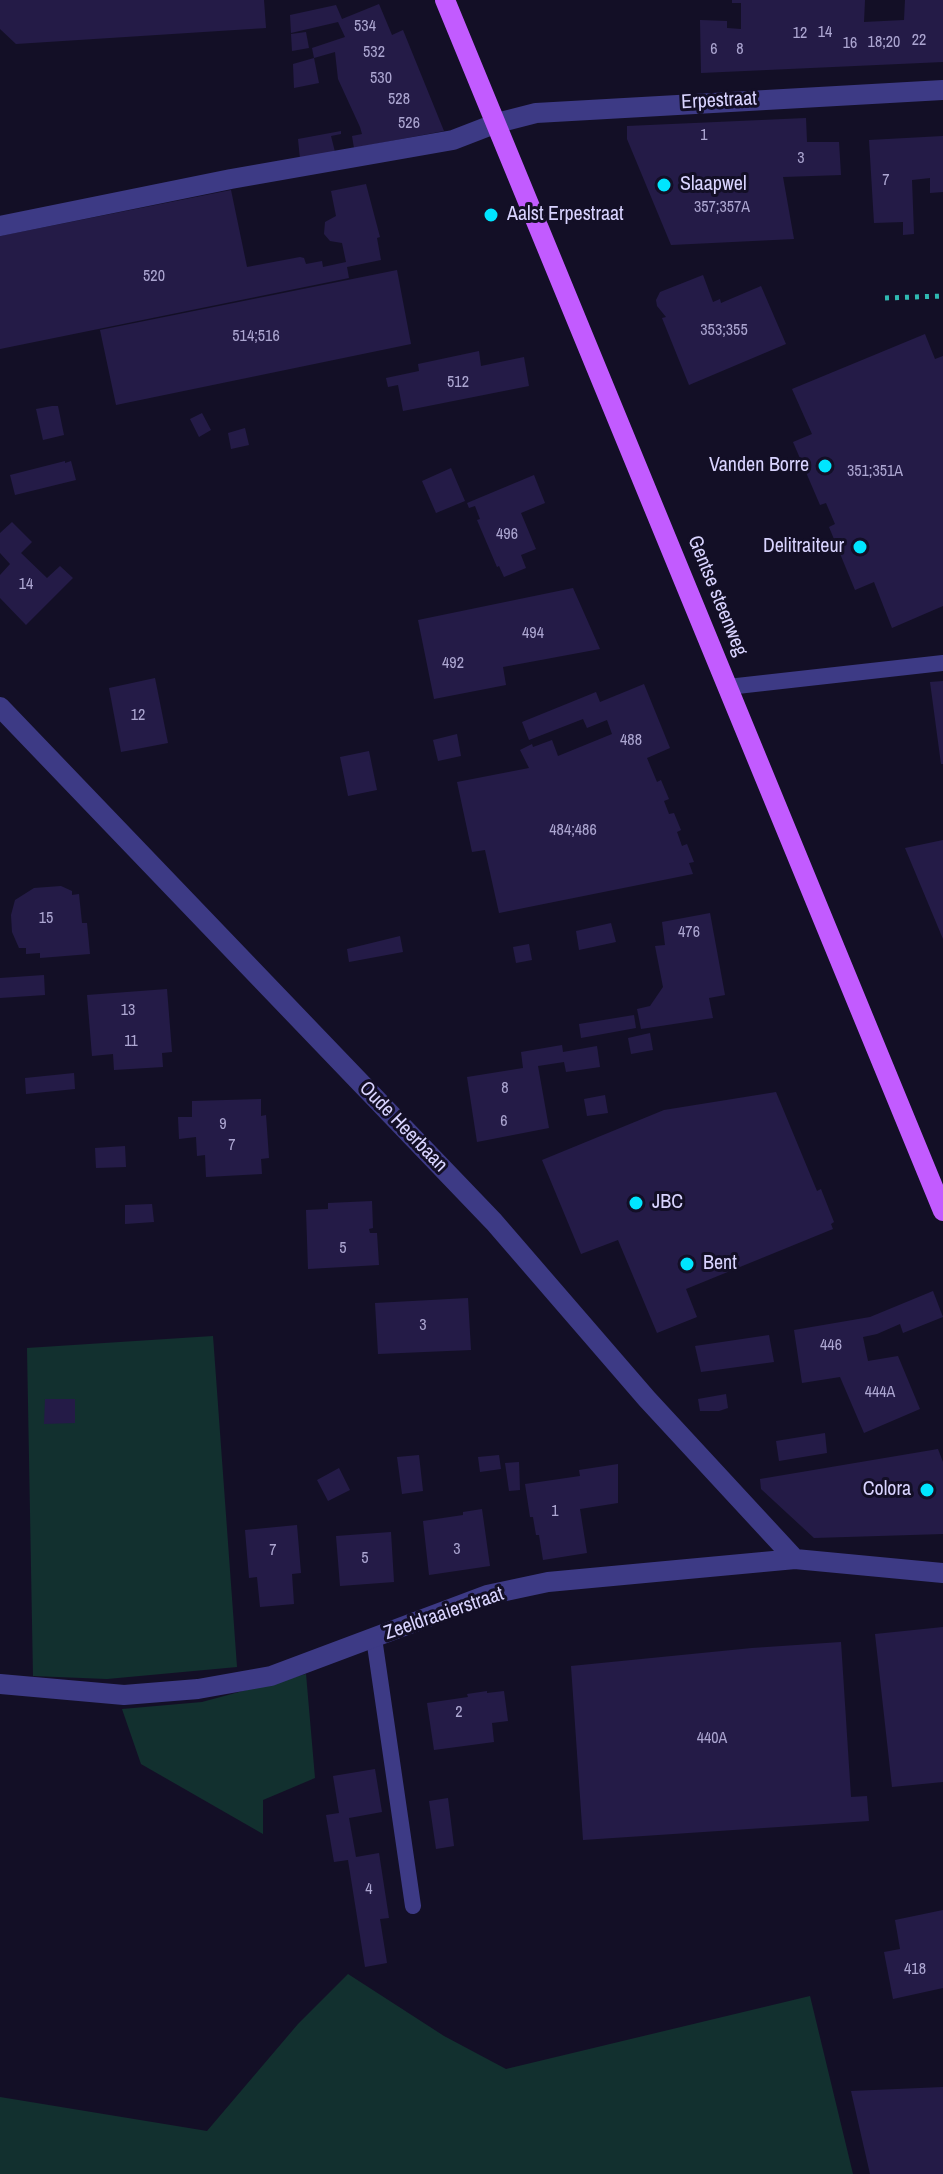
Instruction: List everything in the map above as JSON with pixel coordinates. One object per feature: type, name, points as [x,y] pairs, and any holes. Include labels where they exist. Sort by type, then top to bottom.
[{"type":"main road","name":"Gentse steenweg","points":[[445,0],[943,1211]]},
{"type":"street","name":"Erpestraat","points":[[0,226],[231,179],[453,140],[497,123],[536,113],[943,90]]},
{"type":"street","name":"Oude Heerbaan","points":[[0,707],[494,1222],[647,1399],[795,1559]]},
{"type":"street","name":"Zeeldraaierstraat","points":[[0,1684],[124,1695],[198,1689],[271,1676],[487,1595],[548,1582],[795,1559],[943,1573]]},
{"type":"lane","points":[[728,687],[943,663]]},
{"type":"lane","points":[[374,1638],[413,1906]]},
{"type":"path","points":[[885,298],[943,296]]},
{"type":"green space","points":[[213,1336],[237,1667],[107,1679],[33,1676],[27,1348]]},
{"type":"green space","points":[[306,1674],[315,1778],[263,1800],[263,1834],[141,1764],[122,1709],[202,1702]]},
{"type":"green space","points":[[348,1974],[444,2036],[506,2069],[810,1996],[853,2174],[0,2174],[0,2097],[207,2131],[298,2024]]},
{"type":"building","points":[[0,0],[264,0],[266,28],[16,44],[0,29]]},
{"type":"building","points":[[732,0],[865,0],[864,22],[904,20],[905,0],[943,0],[943,62],[701,73],[700,20],[727,21],[727,28],[741,29],[741,3],[732,3]]},
{"type":"building","points":[[379,4],[392,35],[403,30],[444,131],[354,148],[352,136],[362,134],[338,79],[335,52],[314,58],[312,48],[345,37],[338,22],[291,33],[290,15],[336,5],[342,19]]},
{"type":"building","points":[[306,32],[309,48],[292,51],[291,34]]},
{"type":"building","points":[[314,58],[319,83],[294,88],[293,64]]},
{"type":"building","points":[[806,118],[807,142],[839,142],[841,175],[783,177],[794,239],[671,245],[627,139],[627,126]]},
{"type":"building","points":[[341,131],[341,134],[331,136],[335,152],[300,159],[298,139]]},
{"type":"building","points":[[943,136],[943,192],[930,193],[930,178],[912,180],[914,234],[903,235],[903,222],[874,223],[869,140]]},
{"type":"building","points":[[366,184],[380,237],[377,238],[381,260],[347,267],[349,278],[0,349],[0,236],[231,190],[247,267],[300,257],[306,264],[322,261],[323,267],[346,262],[342,243],[330,241],[324,234],[325,222],[336,216],[331,191]]},
{"type":"building","points":[[397,270],[411,344],[116,405],[100,330]]},
{"type":"building","points":[[703,275],[713,302],[720,299],[721,303],[761,286],[786,344],[689,385],[662,318],[666,317],[656,300],[660,292]]},
{"type":"building","points":[[925,334],[935,359],[943,356],[943,606],[892,628],[874,582],[855,590],[829,527],[835,524],[826,503],[820,505],[793,442],[812,434],[792,389]]},
{"type":"building","points":[[479,351],[481,366],[524,357],[529,386],[403,411],[398,385],[388,387],[386,378],[419,371],[418,364]]},
{"type":"building","points":[[58,406],[64,435],[43,440],[36,409]]},
{"type":"building","points":[[202,413],[211,430],[199,437],[190,419]]},
{"type":"building","points":[[245,428],[249,445],[231,449],[228,433]]},
{"type":"building","points":[[71,461],[76,480],[15,495],[10,475]]},
{"type":"building","points":[[451,468],[465,501],[436,513],[422,481]]},
{"type":"building","points":[[534,475],[545,503],[521,513],[536,549],[521,555],[526,568],[504,577],[477,520],[480,519],[475,506],[469,508],[467,503]]},
{"type":"building","points":[[12,522],[32,542],[21,553],[47,578],[60,566],[73,578],[26,625],[0,598],[0,575],[10,564],[0,553],[0,533]]},
{"type":"building","points":[[573,588],[600,649],[503,667],[506,685],[434,699],[418,620]]},
{"type":"building","points":[[155,678],[168,743],[121,752],[109,688]]},
{"type":"building","points":[[943,681],[943,764],[941,764],[930,682]]},
{"type":"building","points":[[644,684],[670,748],[647,758],[657,782],[661,780],[669,799],[664,801],[669,814],[674,813],[681,830],[677,832],[682,846],[687,844],[694,862],[689,863],[693,874],[499,913],[485,850],[472,852],[457,782],[529,768],[520,750],[532,744],[533,747],[552,740],[558,756],[612,734],[607,720],[587,728],[583,719],[529,740],[522,722],[596,692],[600,702]]},
{"type":"building","points":[[457,734],[461,756],[438,761],[433,740]]},
{"type":"building","points":[[369,751],[377,790],[348,796],[340,757]]},
{"type":"building","points":[[943,840],[943,939],[905,848]]},
{"type":"building","points":[[61,886],[72,891],[72,895],[79,894],[82,923],[87,923],[90,954],[40,958],[40,953],[26,954],[26,948],[19,948],[12,932],[11,915],[15,900],[34,888]]},
{"type":"building","points":[[710,913],[725,995],[709,998],[713,1018],[641,1029],[637,1009],[650,1006],[663,987],[655,946],[665,945],[662,922]]},
{"type":"building","points":[[611,923],[616,942],[579,950],[576,931]]},
{"type":"building","points":[[400,936],[403,952],[349,962],[347,949]]},
{"type":"building","points":[[529,944],[532,960],[516,963],[513,947]]},
{"type":"building","points":[[44,975],[45,995],[0,998],[0,978]]},
{"type":"building","points":[[167,989],[172,1052],[162,1053],[163,1067],[114,1070],[113,1054],[92,1056],[87,995]]},
{"type":"building","points":[[634,1015],[636,1028],[581,1038],[579,1024]]},
{"type":"building","points":[[650,1033],[653,1050],[631,1054],[628,1038]]},
{"type":"building","points":[[562,1045],[563,1052],[597,1046],[600,1067],[566,1072],[564,1062],[538,1066],[549,1128],[477,1142],[467,1077],[523,1068],[521,1052]]},
{"type":"building","points":[[74,1073],[75,1089],[26,1094],[25,1078]]},
{"type":"building","name":"JBC","points":[[776,1092],[817,1191],[821,1189],[834,1222],[831,1224],[833,1229],[686,1289],[697,1317],[657,1333],[618,1240],[581,1254],[542,1160],[664,1110]]},
{"type":"building","points":[[605,1095],[608,1113],[587,1116],[584,1099]]},
{"type":"building","points":[[261,1099],[261,1116],[266,1115],[269,1158],[261,1159],[262,1174],[206,1177],[205,1155],[197,1156],[196,1137],[179,1139],[178,1117],[192,1117],[192,1101]]},
{"type":"building","points":[[125,1146],[126,1167],[96,1168],[95,1148]]},
{"type":"building","points":[[372,1201],[373,1228],[369,1229],[370,1233],[377,1233],[379,1265],[308,1269],[306,1210],[328,1209],[328,1203]]},
{"type":"building","points":[[152,1204],[154,1222],[125,1224],[125,1205]]},
{"type":"building","points":[[933,1291],[943,1317],[903,1333],[900,1324],[863,1337],[868,1361],[898,1356],[920,1409],[864,1433],[840,1377],[802,1383],[794,1330],[870,1317]]},
{"type":"building","points":[[468,1298],[471,1350],[378,1354],[375,1303]]},
{"type":"building","points":[[769,1335],[774,1362],[701,1372],[695,1346]]},
{"type":"building","points":[[726,1394],[728,1408],[700,1411],[698,1399]]},
{"type":"building","points":[[45,1399],[75,1399],[75,1423],[44,1424]]},
{"type":"building","points":[[825,1433],[827,1453],[779,1461],[776,1441]]},
{"type":"building","points":[[938,1449],[943,1462],[943,1534],[814,1538],[761,1489],[760,1479]]},
{"type":"building","points":[[419,1455],[423,1491],[402,1494],[397,1457]]},
{"type":"building","points":[[499,1455],[501,1469],[480,1472],[478,1457]]},
{"type":"building","points":[[519,1462],[520,1490],[509,1491],[505,1463]]},
{"type":"building","points":[[618,1464],[618,1503],[580,1509],[587,1553],[543,1560],[539,1535],[536,1535],[533,1517],[530,1517],[525,1484],[580,1476],[579,1470]]},
{"type":"building","points":[[339,1468],[350,1490],[328,1501],[317,1480]]},
{"type":"building","points":[[482,1509],[490,1566],[429,1575],[423,1521]]},
{"type":"building","points":[[297,1525],[301,1573],[292,1574],[294,1604],[260,1607],[257,1577],[249,1578],[245,1530]]},
{"type":"building","points":[[391,1532],[394,1582],[340,1586],[336,1536]]},
{"type":"building","points":[[943,1627],[943,1782],[892,1787],[875,1634]]},
{"type":"building","points":[[841,1642],[851,1797],[867,1796],[869,1821],[583,1840],[571,1666]]},
{"type":"building","points":[[487,1691],[504,1691],[508,1721],[492,1723],[494,1742],[434,1750],[427,1703]]},
{"type":"building","points":[[375,1769],[382,1812],[349,1818],[356,1857],[379,1853],[389,1918],[380,1919],[387,1963],[365,1967],[348,1860],[334,1862],[326,1815],[339,1813],[333,1776]]},
{"type":"building","points":[[448,1798],[454,1846],[436,1849],[429,1801]]},
{"type":"building","points":[[943,1910],[943,1988],[893,1999],[884,1952],[900,1949],[895,1920]]},
{"type":"building","points":[[943,2087],[943,2174],[870,2174],[851,2091]]},
{"type":"place","name":"Slaapwel","points":[[664,185]]},
{"type":"place","name":"Aalst Erpestraat","points":[[491,215]]},
{"type":"place","name":"Vanden Borre","points":[[825,466]]},
{"type":"place","name":"Delitraiteur","points":[[860,547]]},
{"type":"place","name":"JBC","points":[[636,1203]]},
{"type":"place","name":"Bent","points":[[687,1264]]},
{"type":"place","name":"Colora","points":[[927,1490]]}]
